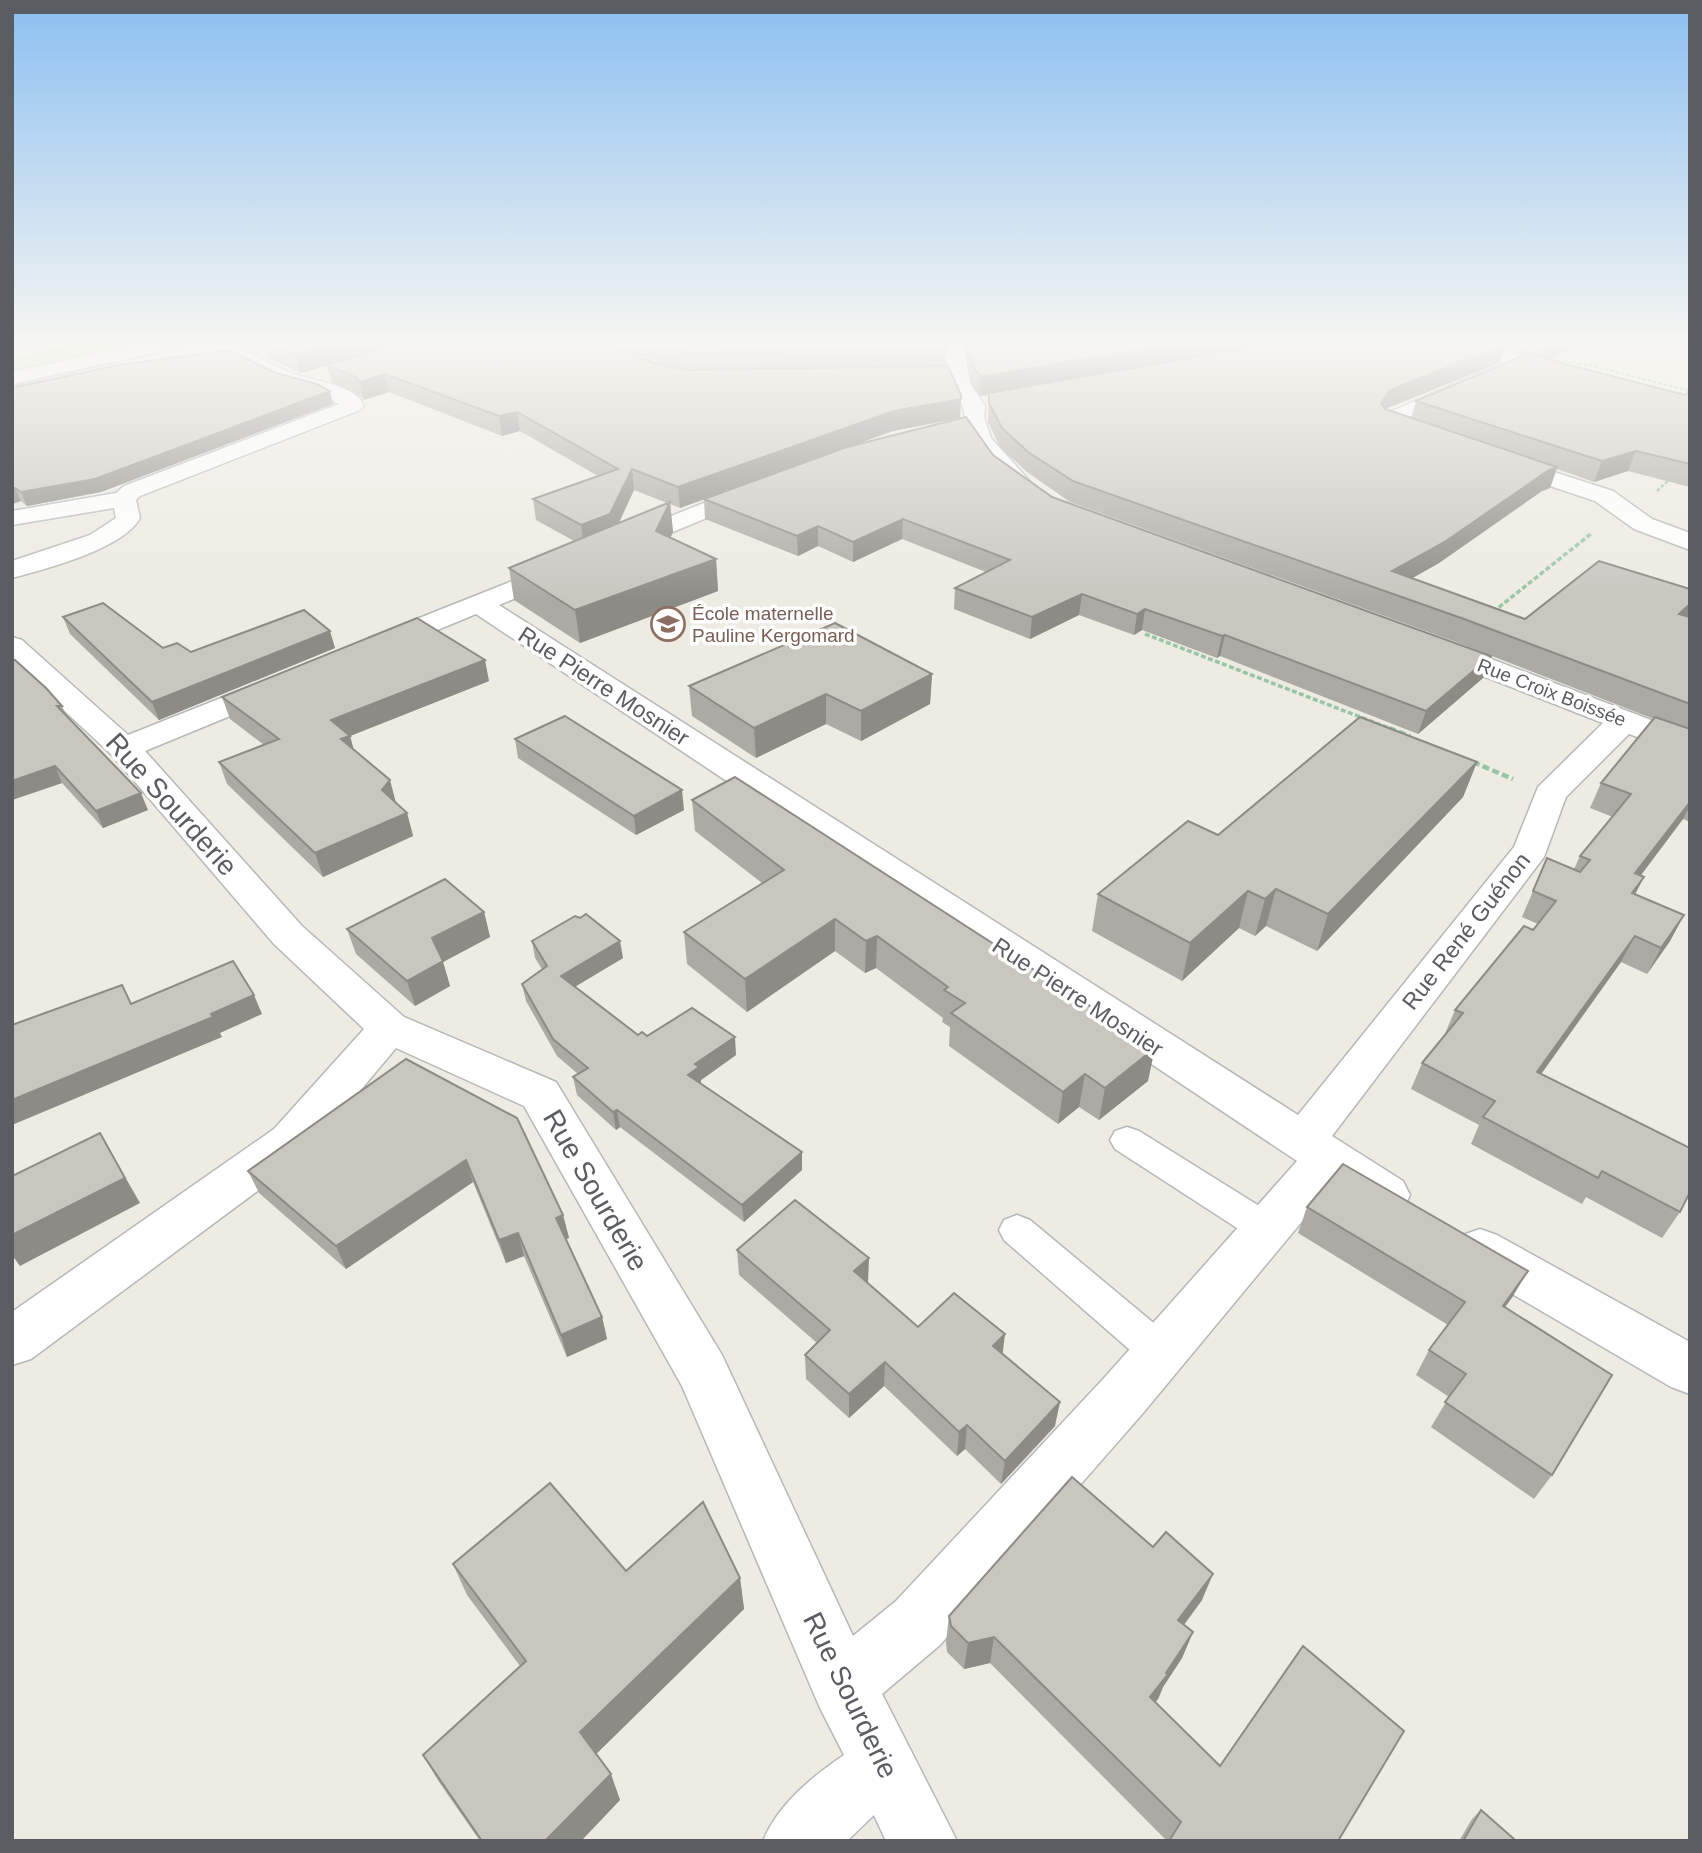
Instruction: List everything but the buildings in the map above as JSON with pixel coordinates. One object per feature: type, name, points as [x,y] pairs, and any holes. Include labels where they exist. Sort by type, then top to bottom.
[{"type":"street","points":[[12,518],[124,499],[151,482],[295,429]]},
{"type":"street","points":[[979,429],[988,452],[1002,468],[1037,494]]},
{"type":"street","points":[[1403,429],[1439,441]]},
{"type":"street","points":[[1477,454],[1604,496],[1643,524],[1690,542]]},
{"type":"street","points":[[608,550],[773,482]]},
{"type":"street","points":[[12,570],[114,532],[128,518],[124,499]]},
{"type":"street","points":[[352,655],[582,561]]},
{"type":"street","name":"Rue Pierre Mosnier","points":[[478,604],[1315,1152],[1690,1370]]},
{"type":"street","name":"Rue Croix Boissée","points":[[1406,636],[1690,746]]},
{"type":"street","name":"Rue Sourderie","points":[[18,659],[124,748],[288,935],[390,1028],[540,1094],[703,1372],[843,1685],[923,1841]]},
{"type":"street","points":[[124,748],[301,676]]},
{"type":"street","name":"Rue René Guénon","points":[[843,1685],[918,1623],[1124,1395],[1267,1229],[1315,1152],[1321,1116],[1531,849],[1550,794],[1625,720]]},
{"type":"street","points":[[12,1342],[289,1142],[349,1079],[390,1028]]},
{"type":"street","points":[[797,1841],[849,1792],[885,1767]]},
{"type":"lane","points":[[1127,1140],[1267,1229]]},
{"type":"lane","points":[[1017,1230],[1160,1352]]},
{"type":"path","points":[[1445,650],[1623,508]]},
{"type":"path","points":[[1145,634],[1420,741]]},
{"type":"path","points":[[1218,662],[1229,655]]},
{"type":"path","points":[[1472,762],[1550,794]]},
{"type":"place","name":"École maternelle Pauline Kergomard","points":[[668,624]]}]
